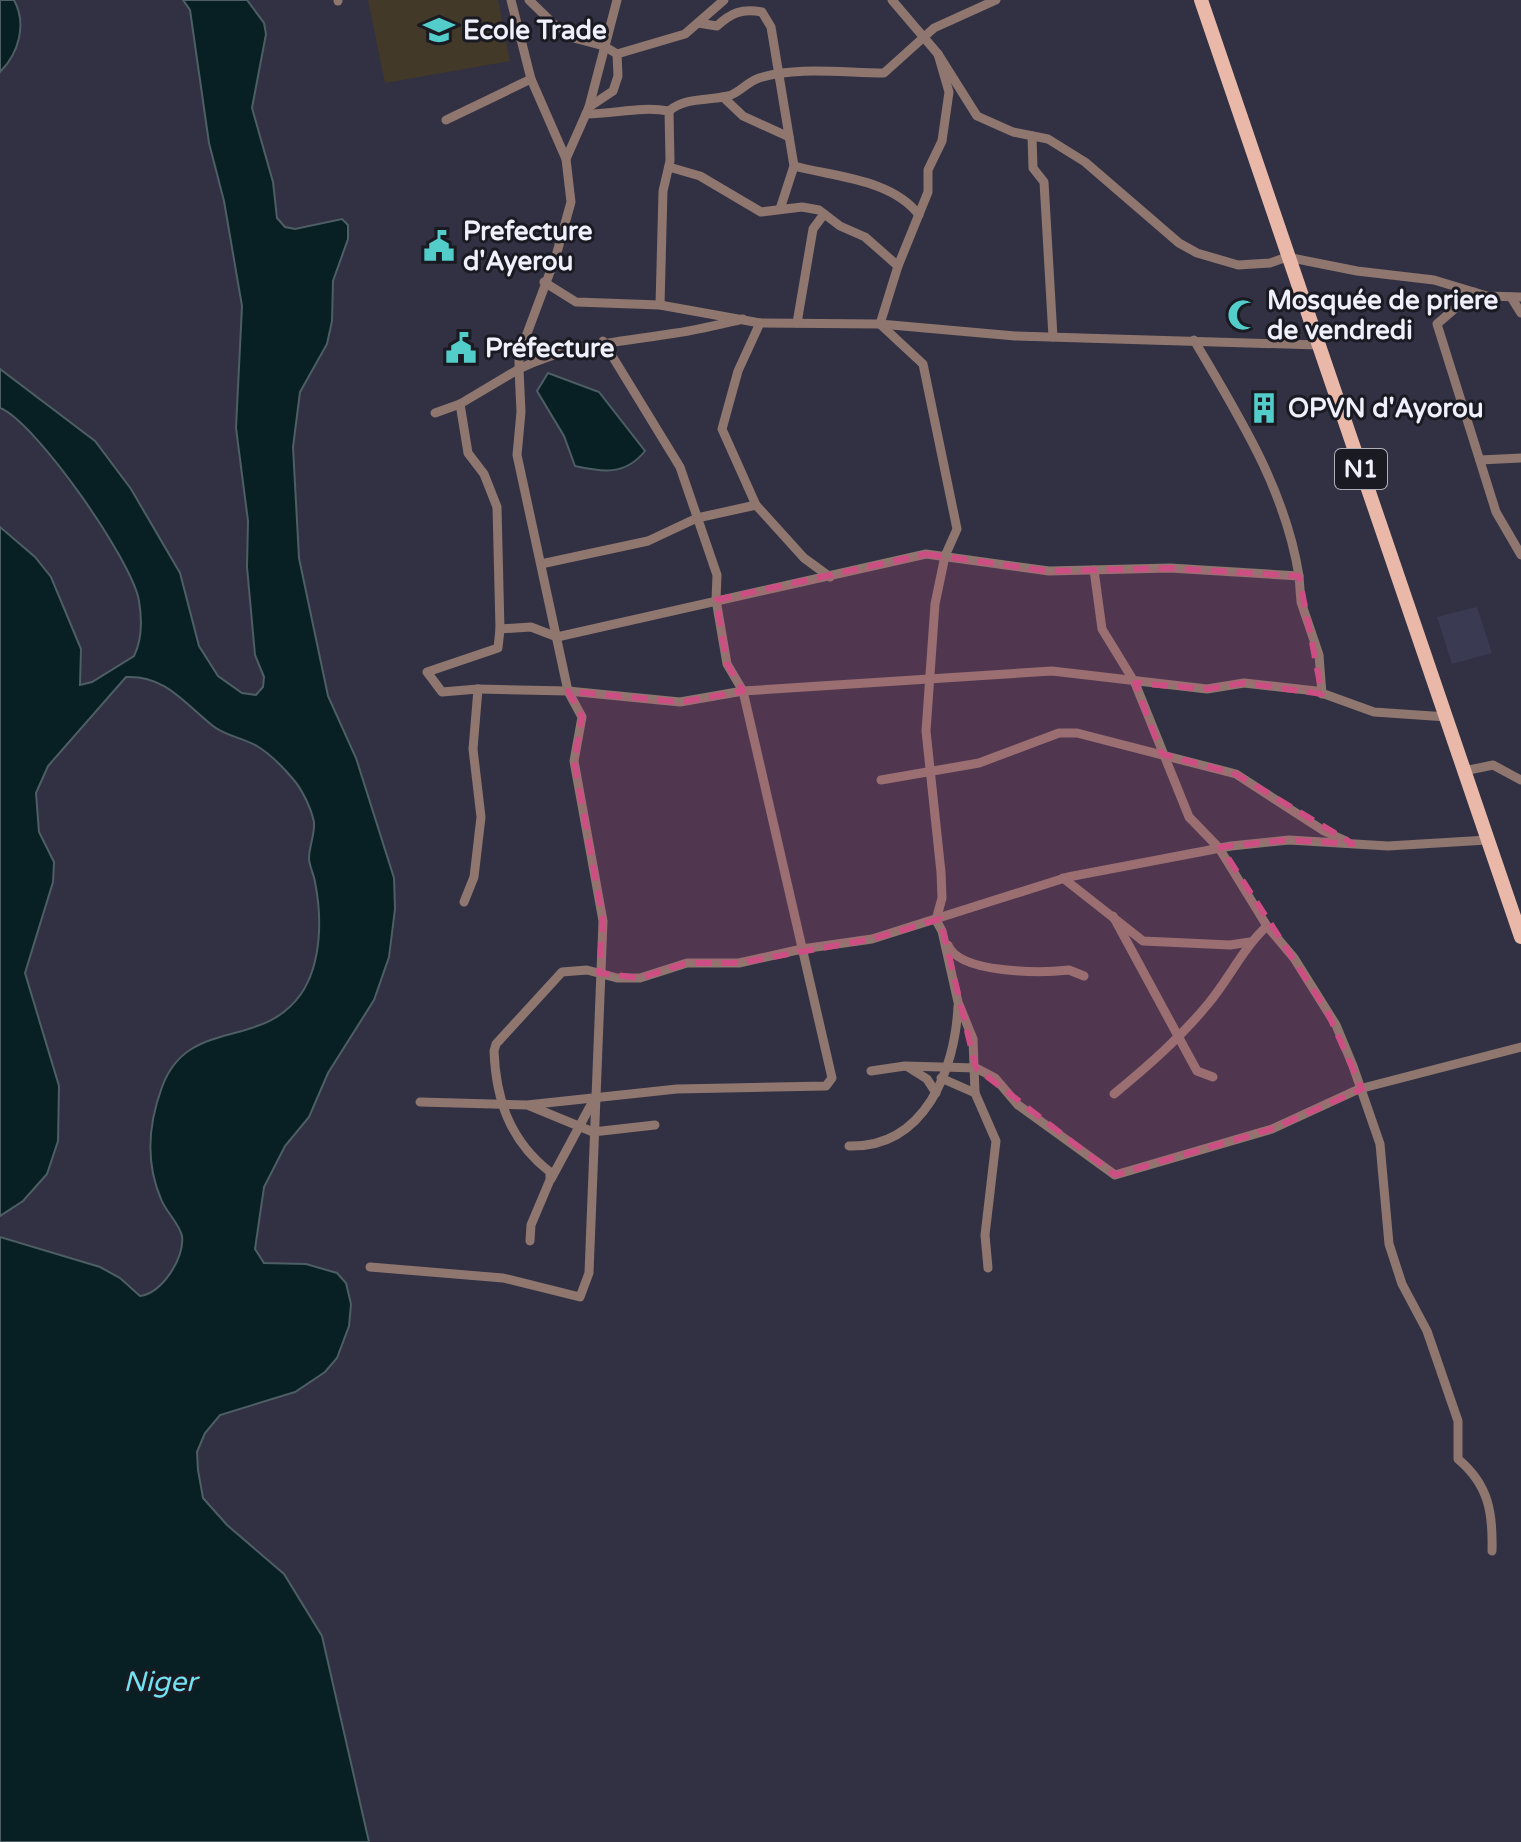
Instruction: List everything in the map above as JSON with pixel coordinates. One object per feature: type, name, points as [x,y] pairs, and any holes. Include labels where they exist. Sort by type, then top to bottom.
[{"type":"main road","name":"N1","points":[[1201,0],[1487,840],[1515,905],[1521,937]]},
{"type":"street","points":[[370,1267],[503,1278],[580,1297],[589,1273],[603,921],[574,761],[582,717],[568,691],[517,455],[521,412],[519,355],[556,256],[571,202],[566,159],[531,79],[511,0]]},
{"type":"street","points":[[529,0],[566,36],[604,46],[617,54],[685,34],[724,0]]},
{"type":"street","points":[[566,159],[587,110],[617,0]]},
{"type":"street","points":[[892,0],[921,38],[938,54],[977,116],[1013,132],[1048,139],[1085,162],[1179,243],[1197,253],[1238,265],[1270,263],[1287,257],[1357,271],[1434,280],[1474,292],[1516,297],[1521,313]]},
{"type":"street","points":[[587,110],[617,114],[644,107],[669,111],[679,103],[732,96],[741,85],[760,77],[884,73],[934,28],[996,0]]},
{"type":"street","points":[[698,23],[717,26],[730,15],[748,9],[762,12],[771,27],[794,166],[780,209]]},
{"type":"street","points":[[587,110],[613,91],[618,76],[617,54]]},
{"type":"street","points":[[880,324],[898,266],[928,192],[928,170],[942,141],[949,92],[938,54]]},
{"type":"street","points":[[446,120],[531,79]]},
{"type":"street","points":[[723,97],[743,116],[789,137]]},
{"type":"street","points":[[660,305],[660,240],[669,167],[669,111]]},
{"type":"street","points":[[1032,136],[1033,168],[1044,182],[1053,337]]},
{"type":"street","points":[[794,166],[850,181],[871,180],[911,204],[919,215]]},
{"type":"street","points":[[669,167],[700,176],[761,212],[802,207],[824,214],[865,237],[898,266]]},
{"type":"street","points":[[797,323],[813,229],[824,214]]},
{"type":"street","points":[[544,282],[576,302],[660,305],[760,323],[880,324],[1053,337],[1318,345]]},
{"type":"street","points":[[1474,292],[1437,324],[1496,512],[1521,555]]},
{"type":"street","points":[[435,413],[460,404],[547,355],[603,341],[676,333],[743,319]]},
{"type":"street","points":[[760,323],[738,371],[722,429],[756,505],[804,558],[830,577]]},
{"type":"street","points":[[880,324],[923,364],[957,529],[945,556],[935,604],[926,731],[941,872],[942,898],[936,920],[951,954],[970,965],[1069,970],[1084,976]]},
{"type":"street","points":[[1194,340],[1265,464],[1295,547],[1301,602],[1319,655],[1322,694]]},
{"type":"street","points":[[420,1102],[527,1105],[677,1089],[830,1083],[832,1071],[743,691],[727,664],[716,600],[717,575],[680,467],[603,341]]},
{"type":"street","points":[[460,404],[468,453],[484,474],[497,507],[500,629],[498,648],[427,672],[442,692],[478,689],[568,691],[680,702],[743,691],[1052,671],[1207,689],[1244,683],[1322,694],[1374,712],[1447,717]]},
{"type":"street","points":[[1480,460],[1521,458]]},
{"type":"street","points":[[541,564],[648,541],[697,518],[756,505]]},
{"type":"street","points":[[500,629],[531,627],[557,637],[926,554],[1049,571],[1170,568],[1299,576]]},
{"type":"street","points":[[1094,570],[1102,629],[1135,683],[1189,817],[1219,848],[1267,926],[1294,958],[1332,1018],[1362,1089],[1380,1144],[1389,1244],[1402,1284],[1427,1331],[1458,1421],[1458,1459],[1483,1487],[1493,1514],[1492,1551]]},
{"type":"street","points":[[464,902],[474,877],[481,817],[473,749],[478,689]]},
{"type":"street","points":[[881,780],[979,763],[1059,733],[1077,733],[1236,774],[1324,831],[1353,844]]},
{"type":"street","points":[[1464,771],[1493,765],[1521,780]]},
{"type":"street","points":[[550,1180],[550,1172],[528,1154],[500,1103],[495,1084],[496,1044],[562,972],[573,970],[640,978],[687,963],[739,963],[802,949],[872,939],[1063,878],[1219,848],[1289,840],[1353,844],[1487,840]]},
{"type":"street","points":[[1063,878],[1143,941],[1197,941],[1230,945],[1250,942]]},
{"type":"street","points":[[1111,913],[1197,1071],[1213,1077]]},
{"type":"street","points":[[1114,1094],[1179,1038],[1242,959],[1250,942],[1267,926]]},
{"type":"street","points":[[942,931],[958,1002],[973,1039],[975,1093],[996,1141],[985,1235],[988,1268]]},
{"type":"street","points":[[849,1146],[871,1146],[906,1131],[934,1101],[957,1026],[958,1002]]},
{"type":"street","points":[[942,1074],[976,1068],[995,1078],[1018,1105],[1115,1175],[1272,1129],[1362,1089],[1521,1047]]},
{"type":"street","points":[[871,1071],[905,1066],[942,1074],[975,1093]]},
{"type":"street","points":[[905,1066],[927,1079],[936,1093]]},
{"type":"street","points":[[530,1241],[531,1225],[550,1180],[595,1098]]},
{"type":"street","points":[[527,1105],[593,1132],[655,1125]]},
{"type":"highlighted area","points":[[926,554],[1049,571],[1170,568],[1299,576],[1322,694],[1244,683],[1207,689],[1135,683],[1162,754],[1236,774],[1353,844],[1289,840],[1221,847],[1327,1011],[1362,1089],[1272,1129],[1115,1175],[976,1068],[940,919],[872,939],[739,963],[687,963],[640,978],[599,973],[603,921],[574,761],[582,717],[568,691],[680,702],[743,691],[727,664],[716,600]]},
{"type":"shaded area","name":"Ecole Trade","points":[[368,0],[498,0],[510,61],[385,83]]},
{"type":"shaded area","points":[[1477,607],[1492,653],[1452,664],[1437,617]]},
{"type":"water","points":[[0,0],[14,0],[20,28],[12,56],[0,72]]},
{"type":"water","name":"Niger","points":[[183,0],[247,0],[264,23],[266,34],[252,108],[273,182],[277,218],[285,227],[295,229],[342,219],[348,225],[348,239],[333,281],[332,321],[327,344],[300,392],[293,447],[299,558],[328,696],[356,758],[394,878],[395,909],[389,957],[374,1000],[328,1073],[309,1117],[285,1146],[264,1187],[255,1249],[264,1263],[306,1264],[337,1273],[346,1283],[351,1304],[349,1326],[337,1358],[325,1372],[295,1392],[220,1415],[205,1433],[197,1452],[203,1498],[227,1525],[284,1574],[322,1636],[369,1842],[0,1842],[0,1237],[100,1267],[120,1278],[140,1296],[164,1281],[180,1254],[182,1236],[161,1199],[152,1171],[151,1129],[162,1087],[174,1065],[189,1051],[207,1041],[266,1023],[285,1011],[308,982],[317,954],[317,896],[309,858],[314,822],[296,783],[262,749],[218,729],[173,692],[152,681],[126,677],[48,766],[36,793],[39,832],[54,862],[53,882],[25,973],[59,1086],[58,1141],[47,1174],[23,1201],[0,1216],[0,527],[35,557],[51,577],[81,649],[80,685],[92,682],[134,656],[141,622],[133,582],[102,526],[36,439],[0,408],[0,369],[95,441],[131,489],[180,573],[199,646],[218,676],[242,693],[256,695],[263,687],[264,677],[255,655],[247,567],[248,521],[236,428],[242,306],[224,201],[209,143],[190,10]]},
{"type":"water","points":[[548,373],[599,392],[645,451],[629,465],[613,470],[575,466],[564,436],[537,391]]},
{"type":"place","name":"Ecole Trade","points":[[439,30]]},
{"type":"place","name":"Prefecture d'Ayerou","points":[[439,246]]},
{"type":"place","name":"Mosquée de priere de vendredi","points":[[1243,315]]},
{"type":"place","name":"Préfecture","points":[[461,348]]},
{"type":"place","name":"OPVN d'Ayorou","points":[[1264,408]]}]
